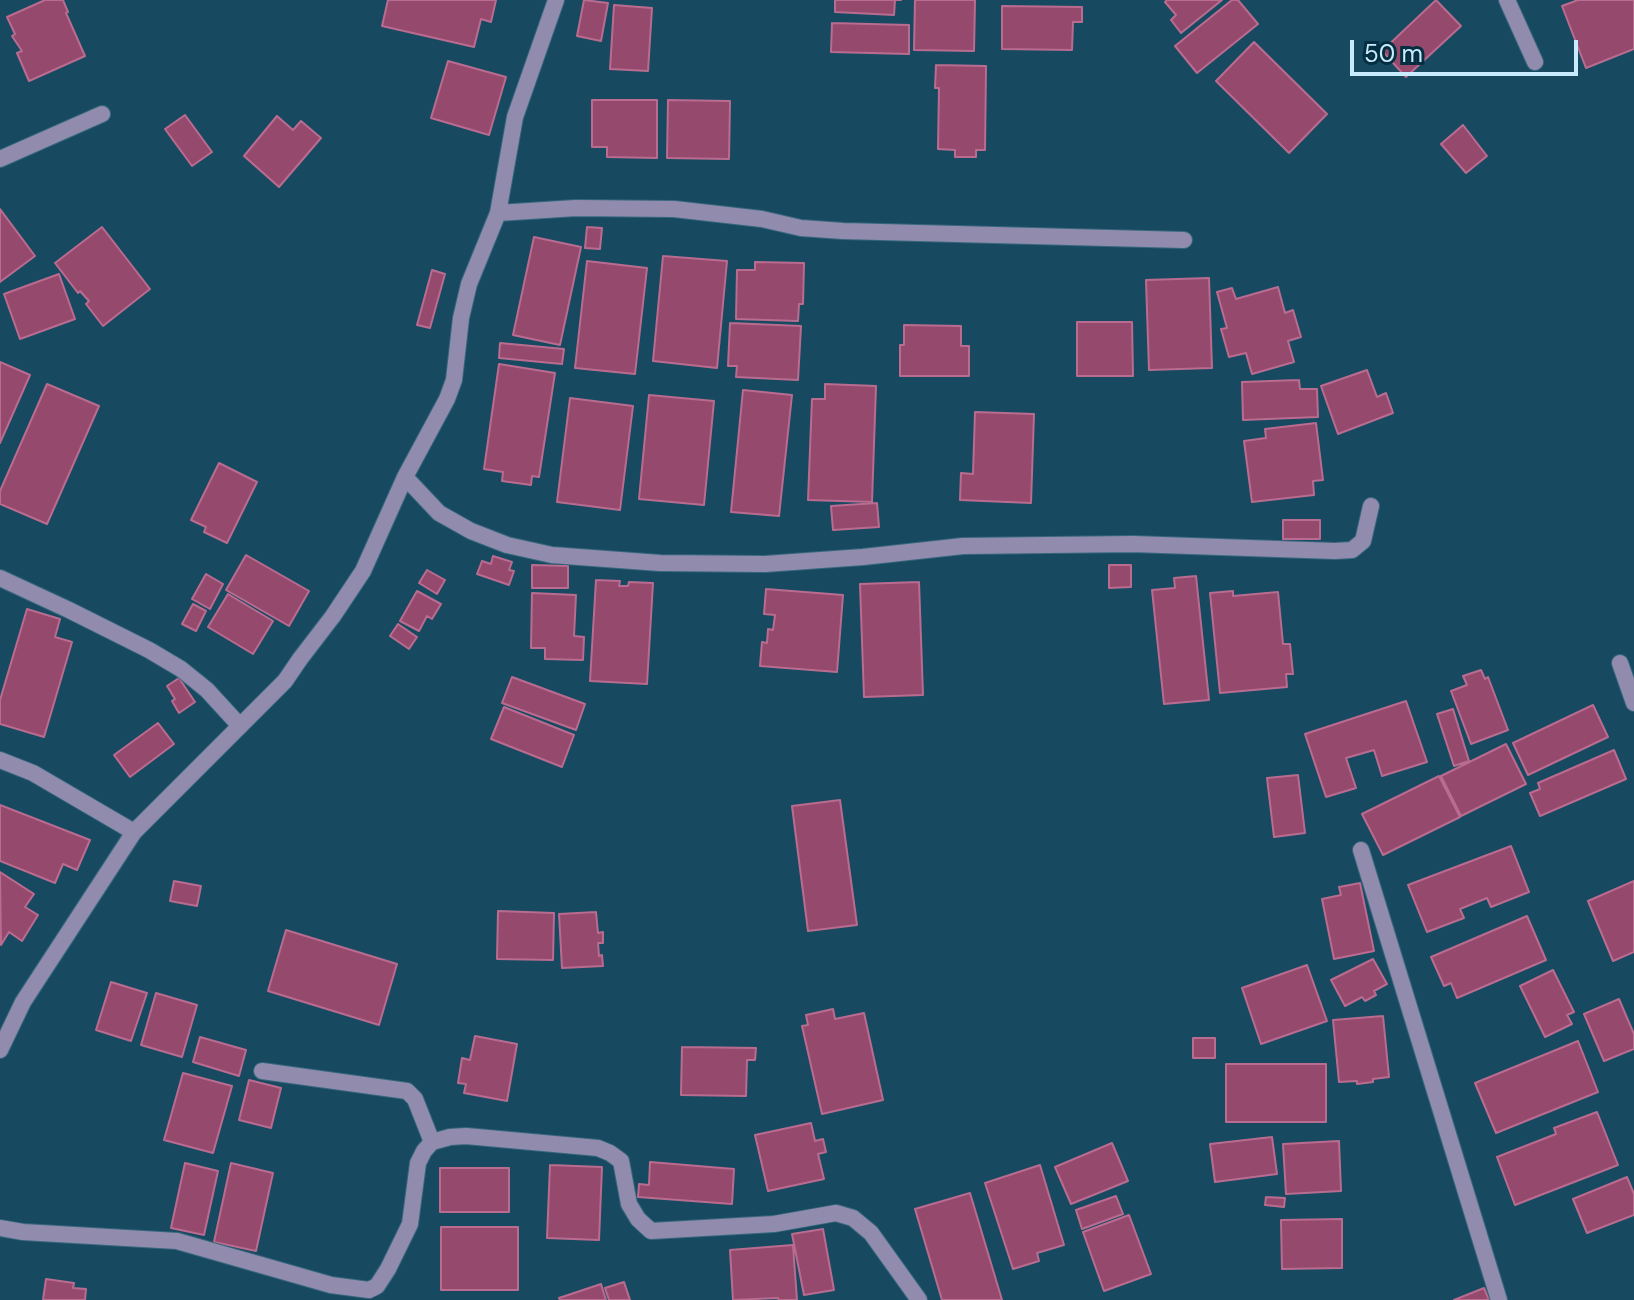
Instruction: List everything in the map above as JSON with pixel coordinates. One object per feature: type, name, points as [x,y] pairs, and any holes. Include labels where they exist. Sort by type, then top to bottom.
[{"type":"street","points":[[0,1050],[23,1002],[134,832],[285,681],[363,571],[405,477],[454,380],[461,318],[469,284],[498,213],[515,117],[556,0]]},
{"type":"street","points":[[1507,0],[1535,62]]},
{"type":"street","points":[[0,159],[102,114]]},
{"type":"street","points":[[498,213],[576,208],[674,209],[762,219],[801,228],[843,231],[1184,240]]},
{"type":"street","points":[[405,477],[439,513],[471,531],[507,545],[552,555],[660,563],[765,564],[963,546],[1133,544],[1352,550],[1363,541],[1371,506]]},
{"type":"street","points":[[0,578],[149,650],[181,669],[207,690],[240,726]]},
{"type":"street","points":[[1620,663],[1634,703]]},
{"type":"street","points":[[0,760],[33,773],[134,832]]},
{"type":"street","points":[[1361,850],[1499,1300]]},
{"type":"street","points":[[262,1071],[407,1091],[415,1099],[432,1142]]},
{"type":"street","points":[[0,1228],[177,1241],[331,1285],[369,1290],[377,1286],[388,1269],[410,1224],[418,1163],[424,1151],[432,1142],[466,1136],[598,1148],[610,1153],[621,1161],[629,1204],[638,1219],[651,1231],[774,1224],[836,1213],[853,1218],[871,1233],[919,1300]]},
{"type":"building","points":[[45,0],[63,0],[85,56],[29,81],[17,53],[22,51],[12,36],[15,34],[7,17]]},
{"type":"building","points":[[388,0],[496,0],[491,22],[481,19],[474,47],[382,26]]},
{"type":"building","points":[[584,0],[608,3],[601,41],[577,36]]},
{"type":"building","points":[[835,0],[895,0],[894,15],[835,12]]},
{"type":"building","points":[[915,0],[975,0],[974,51],[914,50]]},
{"type":"building","points":[[1222,0],[1181,33],[1171,20],[1176,15],[1165,2]]},
{"type":"building","points":[[1232,0],[1238,0],[1258,24],[1197,73],[1175,46]]},
{"type":"building","points":[[1436,0],[1461,26],[1406,77],[1382,51]]},
{"type":"building","points":[[1578,0],[1634,0],[1634,49],[1586,68],[1562,6]]},
{"type":"building","points":[[614,5],[652,8],[648,71],[610,69]]},
{"type":"building","points":[[1002,6],[1082,7],[1082,22],[1073,22],[1072,50],[1002,49]]},
{"type":"building","points":[[832,23],[909,25],[909,54],[831,52]]},
{"type":"building","points":[[1254,42],[1327,114],[1289,153],[1216,81]]},
{"type":"building","points":[[448,61],[506,77],[489,135],[431,118]]},
{"type":"building","points":[[936,65],[986,66],[985,150],[976,150],[976,157],[955,157],[955,150],[938,149],[939,88],[935,88]]},
{"type":"building","points":[[592,100],[657,100],[657,158],[607,157],[607,147],[592,147]]},
{"type":"building","points":[[668,100],[730,101],[729,159],[667,158]]},
{"type":"building","points":[[185,115],[212,152],[192,166],[165,129]]},
{"type":"building","points":[[277,116],[293,130],[301,121],[321,138],[279,187],[244,156]]},
{"type":"building","points":[[1463,125],[1487,156],[1466,173],[1441,144]]},
{"type":"building","points":[[0,209],[35,256],[0,282]]},
{"type":"building","points":[[102,227],[150,289],[103,326],[86,304],[89,301],[80,291],[78,293],[55,263]]},
{"type":"building","points":[[587,227],[602,228],[600,249],[585,248]]},
{"type":"building","points":[[534,237],[581,247],[560,345],[513,335]]},
{"type":"building","points":[[663,256],[727,261],[717,368],[653,361]]},
{"type":"building","points":[[587,261],[647,268],[635,374],[575,368]]},
{"type":"building","points":[[755,262],[804,263],[803,304],[799,304],[798,321],[736,319],[737,270],[755,270]]},
{"type":"building","points":[[432,270],[445,274],[430,328],[417,325]]},
{"type":"building","points":[[59,274],[75,319],[20,339],[4,294]]},
{"type":"building","points":[[1209,278],[1212,368],[1149,370],[1146,280]]},
{"type":"building","points":[[1278,287],[1285,313],[1293,310],[1301,337],[1288,341],[1294,362],[1252,374],[1246,353],[1229,357],[1221,329],[1227,328],[1217,292],[1232,288],[1236,299]]},
{"type":"building","points":[[1077,322],[1132,322],[1133,376],[1077,376]]},
{"type":"building","points":[[730,323],[801,326],[798,380],[736,377],[737,366],[728,366]]},
{"type":"building","points":[[904,325],[961,326],[961,346],[969,346],[969,376],[900,376],[900,345],[904,345]]},
{"type":"building","points":[[500,343],[564,349],[562,364],[499,358]]},
{"type":"building","points":[[0,362],[30,375],[0,443]]},
{"type":"building","points":[[499,364],[555,373],[539,477],[532,476],[531,485],[502,481],[503,472],[484,469]]},
{"type":"building","points":[[1367,370],[1377,397],[1386,393],[1393,413],[1338,434],[1321,386]]},
{"type":"building","points":[[1299,380],[1300,389],[1317,389],[1318,417],[1243,420],[1242,382]]},
{"type":"building","points":[[47,384],[99,406],[47,524],[0,504],[0,491]]},
{"type":"building","points":[[825,384],[876,386],[872,502],[808,500],[812,399],[825,399]]},
{"type":"building","points":[[743,390],[792,395],[779,516],[731,512]]},
{"type":"building","points":[[649,395],[714,401],[704,505],[639,499]]},
{"type":"building","points":[[570,398],[633,406],[620,510],[557,502]]},
{"type":"building","points":[[975,412],[1034,414],[1031,503],[960,500],[961,473],[973,474]]},
{"type":"building","points":[[1316,423],[1323,480],[1313,481],[1314,495],[1252,502],[1244,441],[1266,438],[1265,429]]},
{"type":"building","points":[[219,463],[257,482],[227,543],[204,532],[206,527],[191,520]]},
{"type":"building","points":[[877,503],[879,527],[833,530],[831,506]]},
{"type":"building","points":[[1283,520],[1320,520],[1320,539],[1283,539]]},
{"type":"building","points":[[246,555],[309,591],[289,626],[226,590]]},
{"type":"building","points":[[493,556],[512,562],[509,570],[514,571],[509,585],[477,574],[482,561],[491,564]]},
{"type":"building","points":[[532,565],[568,566],[568,588],[532,588]]},
{"type":"building","points":[[1109,565],[1131,565],[1131,587],[1109,588]]},
{"type":"building","points":[[427,570],[445,580],[437,594],[419,583]]},
{"type":"building","points":[[206,574],[223,584],[210,609],[192,599]]},
{"type":"building","points":[[1196,576],[1209,700],[1164,704],[1152,590],[1175,588],[1174,578]]},
{"type":"building","points":[[596,580],[620,581],[619,586],[628,586],[629,582],[653,583],[647,684],[590,681]]},
{"type":"building","points":[[919,582],[923,695],[864,697],[860,584]]},
{"type":"building","points":[[766,589],[843,595],[837,672],[760,666],[762,642],[767,643],[768,629],[773,630],[775,615],[764,614]]},
{"type":"building","points":[[417,591],[441,604],[432,619],[427,616],[419,631],[400,621]]},
{"type":"building","points":[[1233,591],[1233,596],[1278,592],[1283,644],[1290,644],[1293,674],[1286,674],[1287,687],[1220,693],[1210,593]]},
{"type":"building","points":[[532,593],[576,595],[574,636],[584,637],[583,660],[545,659],[545,648],[531,648]]},
{"type":"building","points":[[228,594],[273,621],[253,654],[208,627]]},
{"type":"building","points":[[193,604],[206,611],[196,631],[182,624]]},
{"type":"building","points":[[27,609],[60,619],[55,637],[72,642],[44,737],[0,724],[0,700]]},
{"type":"building","points":[[398,624],[417,637],[409,649],[390,636]]},
{"type":"building","points":[[1481,670],[1485,679],[1488,677],[1508,730],[1471,744],[1451,691],[1467,685],[1463,676]]},
{"type":"building","points":[[512,677],[585,704],[576,730],[502,703]]},
{"type":"building","points":[[179,678],[195,702],[179,713],[167,686]]},
{"type":"building","points":[[1406,701],[1427,762],[1382,776],[1374,750],[1346,758],[1356,788],[1326,797],[1305,734]]},
{"type":"building","points":[[1593,705],[1608,737],[1528,775],[1513,743]]},
{"type":"building","points":[[504,707],[574,735],[562,767],[491,739]]},
{"type":"building","points":[[1453,709],[1469,761],[1454,766],[1437,714]]},
{"type":"building","points":[[158,723],[174,744],[130,777],[114,755]]},
{"type":"building","points":[[1506,744],[1526,784],[1461,816],[1441,776]]},
{"type":"building","points":[[1614,750],[1626,779],[1540,816],[1530,793],[1540,789],[1538,783]]},
{"type":"building","points":[[1298,775],[1305,833],[1274,837],[1267,778]]},
{"type":"building","points":[[1439,776],[1460,817],[1383,855],[1362,814]]},
{"type":"building","points":[[840,800],[857,925],[808,931],[792,806]]},
{"type":"building","points":[[0,805],[90,840],[77,870],[63,864],[55,883],[0,861]]},
{"type":"building","points":[[1511,846],[1529,892],[1491,907],[1487,898],[1460,909],[1464,918],[1427,932],[1408,885]]},
{"type":"building","points":[[0,872],[34,894],[25,907],[38,915],[22,941],[9,932],[1,945]]},
{"type":"building","points":[[174,881],[201,886],[197,906],[170,901]]},
{"type":"building","points":[[1634,881],[1634,952],[1613,961],[1588,901]]},
{"type":"building","points":[[1360,883],[1374,951],[1334,959],[1322,899],[1341,895],[1339,887]]},
{"type":"building","points":[[498,911],[554,913],[553,960],[497,959]]},
{"type":"building","points":[[596,912],[598,933],[603,932],[603,943],[598,943],[603,966],[562,968],[559,914]]},
{"type":"building","points":[[1527,916],[1546,960],[1457,998],[1451,983],[1444,986],[1431,957]]},
{"type":"building","points":[[286,930],[397,964],[379,1025],[268,991]]},
{"type":"building","points":[[1373,959],[1387,984],[1374,991],[1376,995],[1365,1001],[1362,997],[1345,1006],[1331,980]]},
{"type":"building","points":[[1307,965],[1327,1021],[1261,1044],[1242,988]]},
{"type":"building","points":[[1553,970],[1574,1012],[1567,1015],[1572,1024],[1545,1037],[1520,986]]},
{"type":"building","points":[[111,982],[147,993],[131,1041],[96,1030]]},
{"type":"building","points":[[156,993],[197,1005],[182,1057],[141,1045]]},
{"type":"building","points":[[1619,999],[1634,1034],[1634,1049],[1604,1061],[1584,1014]]},
{"type":"building","points":[[833,1009],[835,1019],[864,1013],[883,1100],[822,1114],[802,1026],[808,1025],[806,1015]]},
{"type":"building","points":[[1383,1016],[1389,1077],[1357,1084],[1357,1081],[1339,1082],[1333,1020]]},
{"type":"building","points":[[475,1036],[517,1044],[507,1101],[464,1093],[466,1084],[458,1083],[462,1058],[470,1060]]},
{"type":"building","points":[[200,1037],[246,1050],[239,1076],[193,1062]]},
{"type":"building","points":[[1193,1038],[1215,1038],[1215,1058],[1193,1058]]},
{"type":"building","points":[[1578,1041],[1598,1092],[1496,1133],[1475,1083]]},
{"type":"building","points":[[682,1047],[756,1048],[755,1060],[747,1060],[746,1096],[681,1095]]},
{"type":"building","points":[[1226,1064],[1326,1064],[1326,1122],[1226,1122]]},
{"type":"building","points":[[183,1073],[232,1086],[213,1153],[164,1140]]},
{"type":"building","points":[[249,1080],[281,1088],[271,1128],[239,1120]]},
{"type":"building","points":[[1597,1112],[1618,1165],[1515,1205],[1497,1157],[1556,1134],[1554,1128]]},
{"type":"building","points":[[811,1123],[815,1141],[823,1139],[826,1152],[818,1154],[824,1179],[768,1191],[755,1135]]},
{"type":"building","points":[[1272,1137],[1277,1174],[1215,1182],[1210,1144]]},
{"type":"building","points":[[1339,1141],[1341,1191],[1286,1194],[1283,1144]]},
{"type":"building","points":[[1112,1143],[1128,1181],[1071,1204],[1055,1167]]},
{"type":"building","points":[[650,1162],[734,1169],[732,1204],[638,1197],[639,1184],[649,1185]]},
{"type":"building","points":[[185,1163],[218,1171],[204,1235],[171,1228]]},
{"type":"building","points":[[231,1163],[273,1173],[256,1251],[214,1242]]},
{"type":"building","points":[[550,1165],[602,1167],[599,1240],[547,1238]]},
{"type":"building","points":[[1040,1165],[1064,1245],[1037,1253],[1039,1261],[1013,1269],[985,1183]]},
{"type":"building","points":[[440,1168],[509,1168],[509,1212],[440,1212]]},
{"type":"building","points":[[1627,1177],[1634,1194],[1634,1215],[1587,1233],[1573,1199]]},
{"type":"building","points":[[970,1193],[1002,1300],[942,1300],[915,1209]]},
{"type":"building","points":[[1116,1196],[1123,1214],[1082,1229],[1076,1210]]},
{"type":"building","points":[[1266,1197],[1285,1198],[1284,1207],[1265,1205]]},
{"type":"building","points":[[1129,1215],[1151,1274],[1104,1291],[1083,1232]]},
{"type":"building","points":[[1342,1219],[1342,1268],[1282,1269],[1281,1220]]},
{"type":"building","points":[[441,1227],[518,1227],[518,1290],[441,1290]]},
{"type":"building","points":[[823,1229],[834,1290],[804,1295],[792,1234]]},
{"type":"building","points":[[793,1245],[797,1300],[733,1300],[730,1250]]},
{"type":"building","points":[[46,1279],[74,1283],[73,1288],[86,1289],[85,1300],[43,1300]]},
{"type":"building","points":[[624,1282],[630,1300],[609,1300],[605,1288]]},
{"type":"building","points":[[601,1284],[606,1300],[559,1298]]},
{"type":"building","points":[[1484,1288],[1489,1300],[1454,1300]]}]
